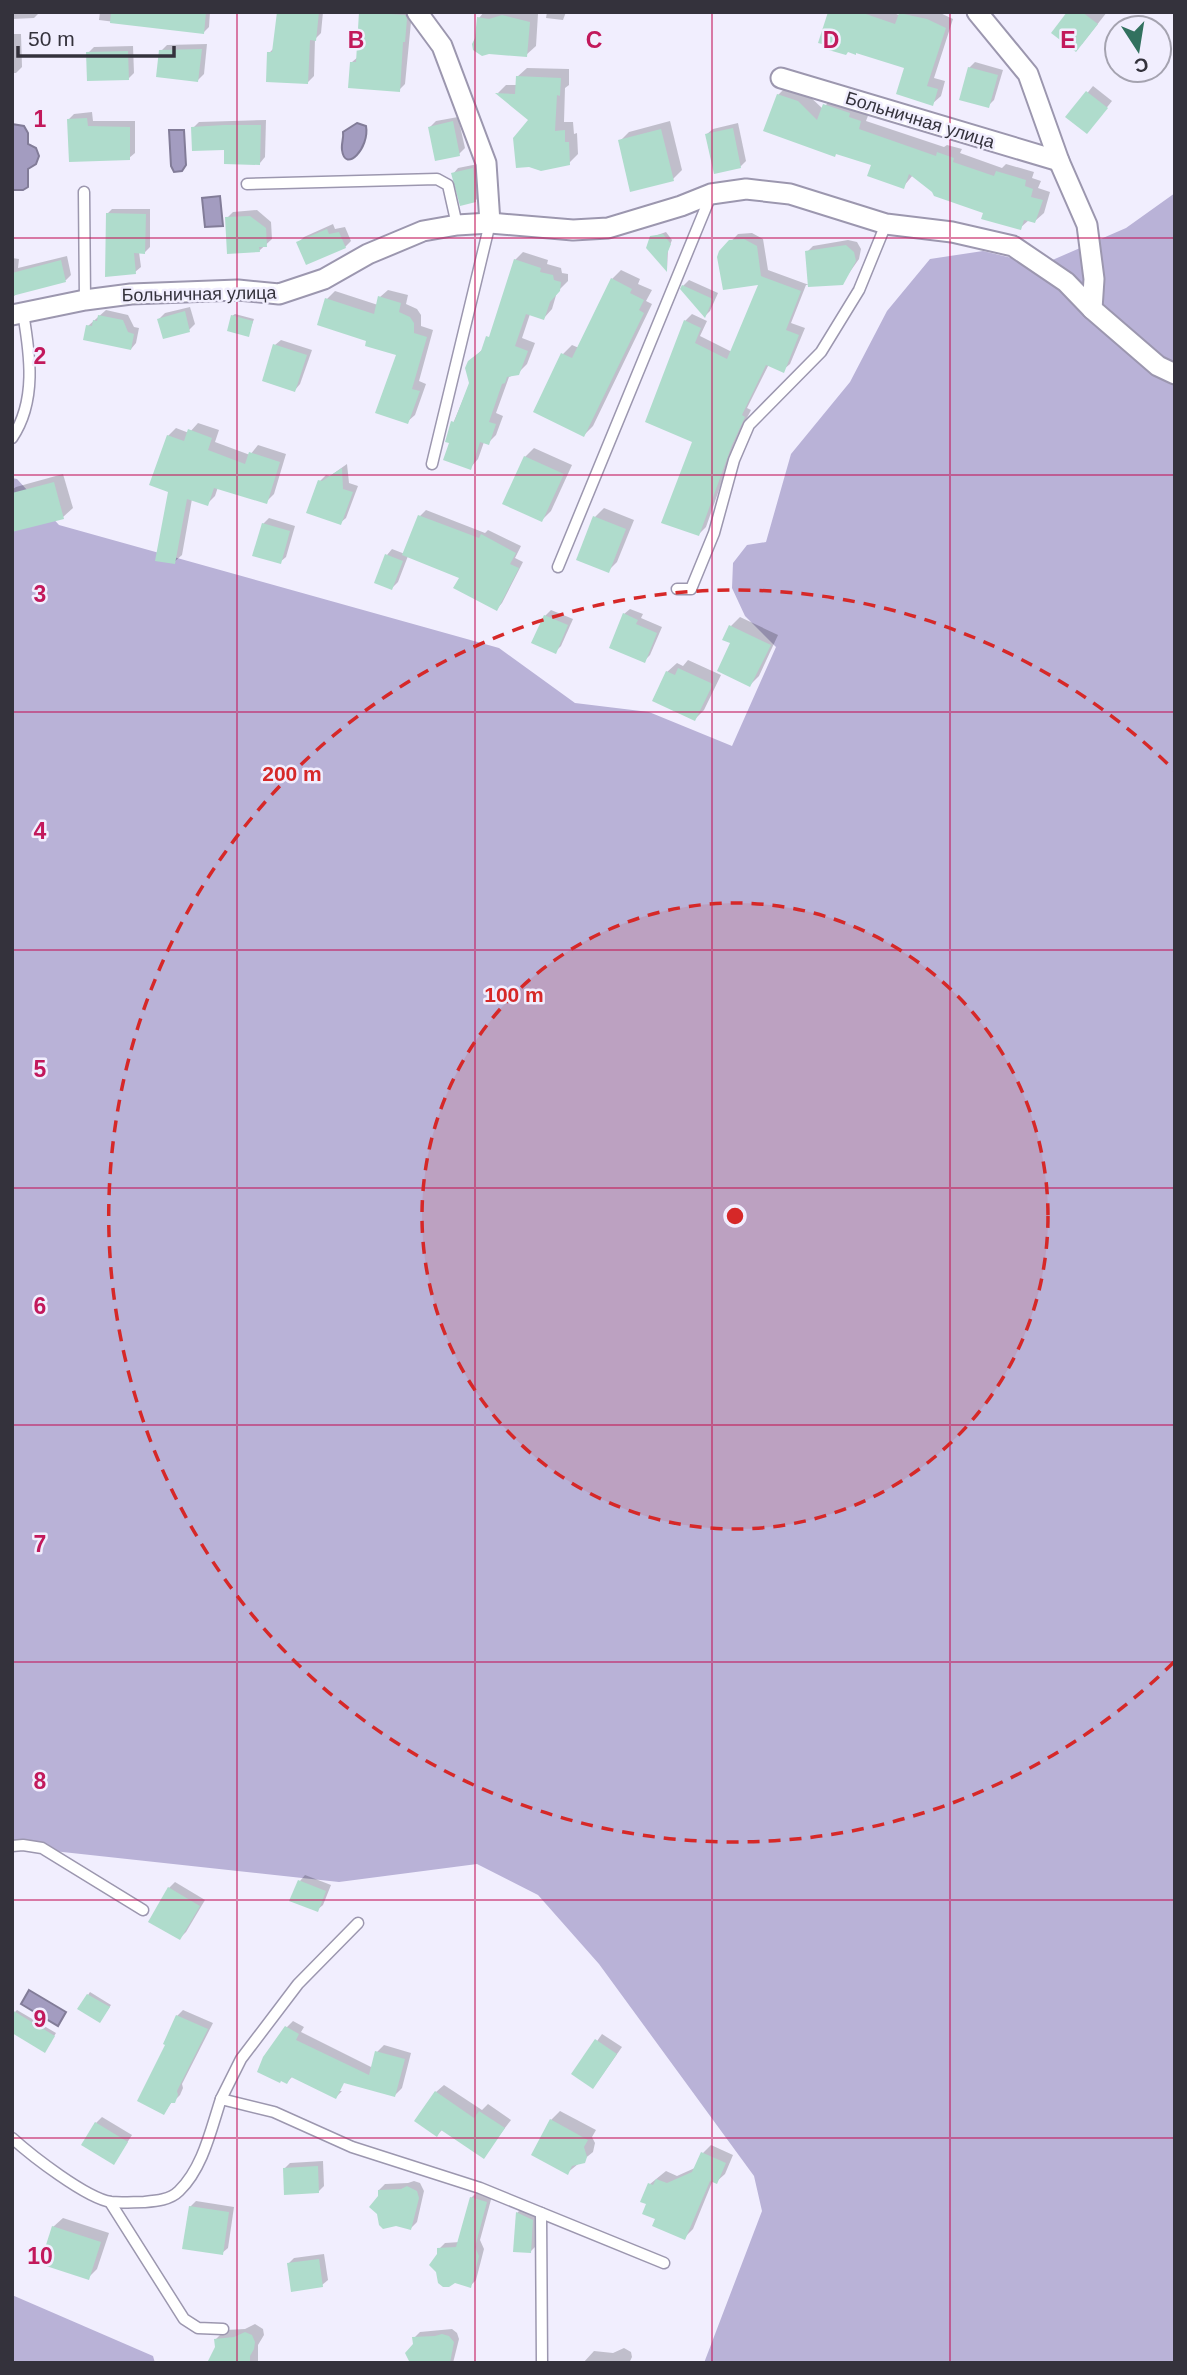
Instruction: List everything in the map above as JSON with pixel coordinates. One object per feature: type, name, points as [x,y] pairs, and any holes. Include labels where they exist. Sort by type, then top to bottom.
[{"type":"street","points":[[417,12],[442,46],[486,163],[490,223]]},
{"type":"street","points":[[977,12],[1028,74],[1059,161],[1087,225],[1094,279],[1092,309]]},
{"type":"street","name":"Больничная улица","points":[[781,78],[1059,161]]},
{"type":"street","name":"Больничная улица","points":[[17,314],[131,294],[238,290],[279,294],[324,279],[368,254],[423,231],[490,223],[573,230],[608,228],[711,194],[746,189],[790,194],[886,224],[952,232],[1013,246],[1066,282],[1092,309],[1158,366],[1175,374]]},
{"type":"lane","points":[[247,184],[438,179],[447,185],[457,225]]},
{"type":"lane","points":[[84,192],[85,300]]},
{"type":"lane","points":[[558,567],[711,194]]},
{"type":"lane","points":[[432,464],[490,223]]},
{"type":"lane","points":[[677,589],[691,589],[714,533],[734,460],[749,425],[821,352],[859,290],[886,224]]},
{"type":"lane","name":"Больничная улица","points":[[12,438],[30,394],[28,345],[17,314]]},
{"type":"lane","points":[[12,1846],[42,1848],[143,1910]]},
{"type":"lane","points":[[12,2138],[28,2153],[84,2189],[110,2202],[158,2201],[177,2194],[198,2165],[221,2099],[241,2059],[298,1984],[358,1923]]},
{"type":"lane","points":[[221,2099],[274,2112],[352,2147],[480,2188],[664,2263]]},
{"type":"lane","points":[[110,2202],[184,2319],[198,2328],[223,2329]]},
{"type":"lane","points":[[541,2213],[542,2363]]},
{"type":"shaded area","points":[[357,123],[366,126],[364,142],[357,155],[348,159],[344,157],[342,150],[343,132]]},
{"type":"shaded area","points":[[12,124],[24,126],[28,133],[28,144],[36,148],[39,156],[36,164],[28,169],[28,187],[23,190],[12,190]]},
{"type":"shaded area","points":[[169,130],[184,130],[186,165],[182,171],[174,172],[171,166]]},
{"type":"shaded area","points":[[1175,193],[1175,2363],[704,2363],[762,2211],[754,2176],[599,1964],[538,1895],[477,1864],[339,1882],[35,1849],[12,1852],[12,478],[17,479],[59,525],[499,648],[575,703],[649,712],[732,746],[776,647],[745,616],[732,588],[733,563],[747,545],[766,542],[791,454],[850,382],[887,311],[930,259],[983,251],[1041,265],[1126,228]]},
{"type":"shaded area","points":[[220,196],[223,226],[205,227],[202,198]]},
{"type":"shaded area","points":[[29,1990],[66,2012],[58,2026],[21,2004]]},
{"type":"shaded area","points":[[12,2295],[153,2356],[155,2363],[12,2363]]},
{"type":"building","points":[[111,12],[206,12],[204,34],[110,23]]},
{"type":"building","points":[[277,12],[319,12],[316,41],[310,40],[308,84],[266,82],[267,52],[272,52]]},
{"type":"building","points":[[359,12],[405,15],[407,19],[400,92],[348,88],[350,62],[356,62]]},
{"type":"building","points":[[828,12],[860,12],[895,24],[899,13],[927,19],[946,28],[927,86],[938,89],[933,106],[896,94],[904,68],[856,53],[848,52],[846,55],[825,49],[826,45],[818,43]]},
{"type":"building","points":[[1067,12],[1082,12],[1098,24],[1076,52],[1051,33]]},
{"type":"building","points":[[502,15],[530,22],[527,57],[489,54],[482,56],[473,50],[477,17],[489,19]]},
{"type":"building","points":[[202,49],[198,82],[156,77],[159,50]]},
{"type":"building","points":[[128,51],[129,80],[87,81],[86,52]]},
{"type":"building","points":[[968,67],[998,75],[989,108],[959,100]]},
{"type":"building","points":[[516,76],[561,78],[555,131],[565,130],[565,142],[569,142],[570,165],[541,171],[529,167],[516,168],[513,138],[528,120],[495,93],[515,94]]},
{"type":"building","points":[[1086,91],[1108,108],[1087,134],[1065,117]]},
{"type":"building","points":[[777,94],[798,101],[817,120],[823,104],[850,113],[849,117],[861,121],[859,129],[936,156],[937,152],[954,158],[953,162],[994,176],[996,171],[1026,180],[1025,186],[1033,189],[1031,197],[1043,200],[1035,223],[1024,220],[1021,230],[981,219],[983,213],[934,196],[909,174],[904,189],[867,176],[871,165],[836,154],[835,157],[763,131]]},
{"type":"building","points":[[87,118],[88,126],[130,127],[130,160],[69,162],[67,119]]},
{"type":"building","points":[[453,121],[460,156],[435,161],[428,127]]},
{"type":"building","points":[[261,125],[260,165],[224,164],[224,150],[192,151],[191,127]]},
{"type":"building","points":[[733,128],[741,168],[714,174],[705,134]]},
{"type":"building","points":[[661,129],[674,181],[630,192],[618,140]]},
{"type":"building","points":[[473,168],[476,202],[460,206],[451,173]]},
{"type":"building","points":[[106,213],[146,214],[145,254],[134,253],[136,274],[105,277]]},
{"type":"building","points":[[250,216],[266,228],[267,247],[259,247],[260,252],[227,254],[225,217]]},
{"type":"building","points":[[327,229],[329,234],[339,232],[346,248],[306,265],[296,242]]},
{"type":"building","points":[[663,234],[671,244],[667,254],[667,272],[646,248],[650,236]]},
{"type":"building","points":[[744,239],[757,246],[761,276],[801,291],[786,330],[799,335],[784,373],[766,365],[742,415],[745,417],[699,536],[661,523],[692,442],[645,422],[684,320],[701,328],[695,343],[727,359],[758,285],[723,290],[717,257],[729,240]]},
{"type":"building","points":[[846,245],[854,252],[856,261],[843,285],[808,287],[805,251]]},
{"type":"building","points":[[514,259],[541,268],[540,272],[553,275],[554,280],[561,282],[560,291],[550,302],[544,320],[526,314],[515,346],[528,351],[519,375],[507,377],[502,384],[489,422],[496,424],[489,445],[480,442],[471,470],[443,460],[449,443],[445,442],[451,421],[454,422],[469,383],[465,368],[468,361],[481,351],[486,336],[489,337]]},
{"type":"building","points":[[61,260],[66,282],[12,296],[12,273]]},
{"type":"building","points":[[611,278],[632,289],[630,293],[644,300],[639,310],[644,313],[584,437],[533,412],[561,353],[572,358]]},
{"type":"building","points":[[682,285],[713,299],[705,318],[680,289]]},
{"type":"building","points":[[378,296],[401,303],[399,312],[410,317],[414,323],[414,333],[427,337],[412,389],[420,391],[408,424],[375,413],[396,355],[365,346],[366,341],[317,325],[325,298],[374,314]]},
{"type":"building","points":[[185,311],[190,332],[163,339],[157,319]]},
{"type":"building","points":[[98,315],[123,320],[128,332],[134,334],[131,350],[83,340],[86,325],[92,326]]},
{"type":"building","points":[[231,315],[253,321],[249,337],[227,331]]},
{"type":"building","points":[[273,344],[307,355],[295,392],[262,381]]},
{"type":"building","points":[[188,429],[212,438],[208,450],[245,464],[249,452],[280,462],[267,504],[214,488],[208,506],[187,499],[175,564],[155,561],[168,492],[149,485],[167,435],[184,441]]},
{"type":"building","points":[[524,456],[564,474],[542,522],[502,504]]},
{"type":"building","points":[[342,468],[343,489],[353,492],[341,525],[306,513],[318,480],[322,481]]},
{"type":"building","points":[[54,482],[64,519],[12,532],[12,493]]},
{"type":"building","points":[[418,515],[479,538],[481,534],[516,553],[510,564],[519,568],[497,611],[453,588],[459,578],[402,555]]},
{"type":"building","points":[[593,516],[626,529],[609,573],[576,560]]},
{"type":"building","points":[[262,523],[290,531],[281,564],[252,556]]},
{"type":"building","points":[[385,554],[403,561],[392,590],[374,583]]},
{"type":"building","points":[[623,613],[638,620],[636,624],[657,633],[645,663],[609,648]]},
{"type":"building","points":[[544,615],[568,625],[556,654],[531,643]]},
{"type":"building","points":[[729,625],[771,645],[750,687],[717,671],[730,643],[722,640]]},
{"type":"building","points":[[678,668],[713,684],[695,721],[652,701],[666,671],[675,675]]},
{"type":"building","points":[[298,1880],[326,1891],[318,1912],[289,1901]]},
{"type":"building","points":[[168,1887],[200,1906],[180,1940],[148,1922]]},
{"type":"building","points":[[87,1994],[110,2007],[100,2023],[77,2009]]},
{"type":"building","points":[[12,2010],[55,2036],[45,2053],[12,2033]]},
{"type":"building","points":[[176,2015],[208,2029],[177,2091],[175,2103],[171,2103],[164,2115],[137,2101],[165,2045],[163,2044]]},
{"type":"building","points":[[285,2026],[299,2034],[296,2040],[369,2075],[375,2051],[405,2059],[395,2097],[344,2083],[336,2099],[291,2077],[287,2084],[281,2081],[280,2083],[257,2072],[263,2057]]},
{"type":"building","points":[[595,2039],[617,2054],[593,2089],[571,2074]]},
{"type":"building","points":[[435,2091],[474,2118],[479,2111],[505,2128],[484,2159],[441,2130],[437,2137],[414,2121]]},
{"type":"building","points":[[550,2119],[588,2140],[584,2147],[587,2157],[585,2163],[572,2166],[568,2175],[531,2155]]},
{"type":"building","points":[[95,2122],[128,2142],[114,2165],[81,2145]]},
{"type":"building","points":[[701,2152],[726,2163],[717,2184],[710,2181],[685,2240],[652,2226],[655,2219],[642,2214],[646,2204],[640,2202],[648,2183],[653,2185],[656,2179],[667,2183],[692,2172]]},
{"type":"building","points":[[318,2166],[319,2193],[284,2195],[283,2168]]},
{"type":"building","points":[[407,2186],[417,2191],[419,2198],[411,2230],[396,2226],[383,2229],[379,2225],[377,2214],[369,2207],[378,2196],[378,2190],[401,2189]]},
{"type":"building","points":[[470,2197],[487,2202],[475,2247],[479,2256],[471,2288],[455,2283],[443,2287],[438,2283],[436,2272],[429,2265],[437,2254],[437,2248],[456,2247]]},
{"type":"building","points":[[189,2206],[229,2212],[223,2255],[182,2249]]},
{"type":"building","points":[[516,2212],[533,2220],[531,2253],[513,2252]]},
{"type":"building","points":[[52,2226],[101,2242],[89,2280],[40,2264]]},
{"type":"building","points":[[319,2259],[323,2287],[291,2292],[287,2263]]},
{"type":"building","points":[[245,2332],[252,2335],[255,2342],[250,2363],[207,2363],[215,2347],[214,2339],[234,2337]]},
{"type":"building","points":[[442,2334],[449,2336],[454,2342],[450,2363],[410,2363],[405,2353],[413,2344],[412,2337]]}]
